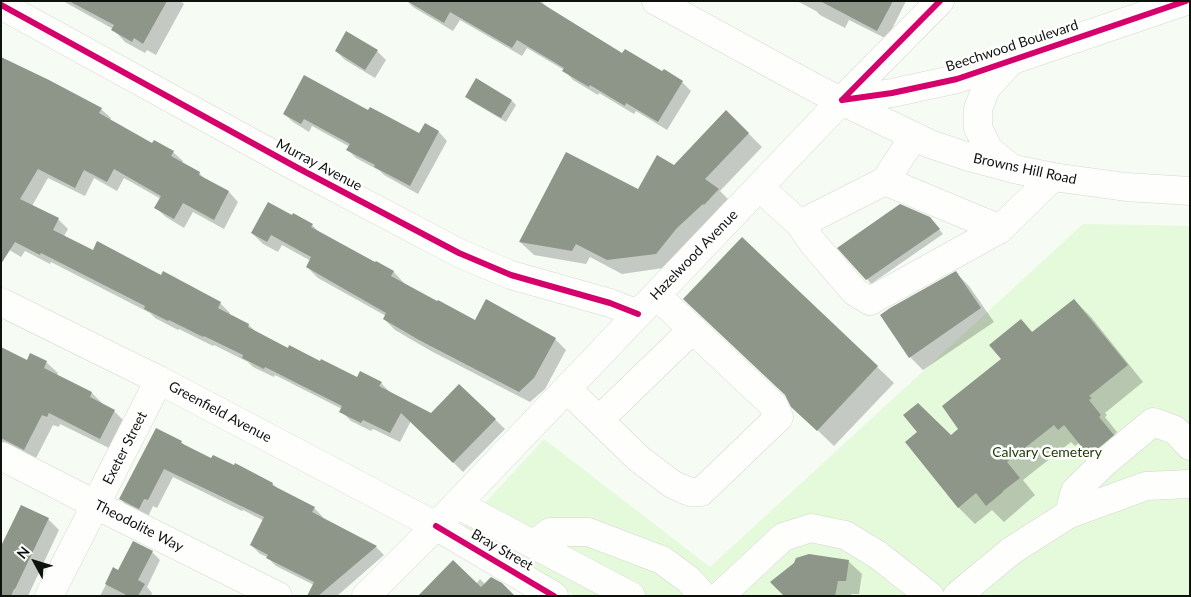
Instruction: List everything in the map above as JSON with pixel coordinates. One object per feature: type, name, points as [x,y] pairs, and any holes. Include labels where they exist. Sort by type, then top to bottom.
[{"type":"main road","points":[[656,1],[818,89],[842,100]]},
{"type":"main road","name":"Hazelwood Avenue","points":[[366,596],[567,390],[842,100],[940,1]]},
{"type":"main road","name":"Beechwood Boulevard","points":[[842,100],[892,93],[957,79],[1186,1]]},
{"type":"main road","name":"Murray Avenue","points":[[1,5],[296,167],[459,253],[511,275],[610,303],[647,305]]},
{"type":"main road","points":[[1011,61],[986,88],[978,109],[978,128],[989,150],[1014,169]]},
{"type":"main road","name":"Browns Hill Road","points":[[842,100],[930,144],[1014,169],[1053,177],[1126,187],[1190,191]]},
{"type":"main road","points":[[800,224],[885,181],[914,136]]},
{"type":"main road","points":[[759,187],[800,224],[812,242],[855,292],[870,301],[1000,229],[1053,177]]},
{"type":"main road","points":[[885,181],[1000,229]]},
{"type":"main road","name":"Greenfield Avenue","points":[[1,302],[159,380],[436,526]]},
{"type":"main road","points":[[567,390],[638,458],[672,484],[690,492],[701,492],[779,417],[774,406],[692,329],[647,305]]},
{"type":"main road","points":[[599,420],[692,329]]},
{"type":"main road","name":"Exeter Street","points":[[49,596],[159,380]]},
{"type":"main road","points":[[1069,514],[1075,491],[1105,462],[1152,422],[1175,430],[1190,446]]},
{"type":"main road","name":"Theodolite Way","points":[[1,456],[278,596]]},
{"type":"main road","points":[[957,596],[1011,551],[1069,514],[1146,486],[1190,484]]},
{"type":"main road","points":[[457,504],[631,596]]},
{"type":"main road","name":"Bray Street","points":[[436,526],[554,596]]},
{"type":"main road","points":[[720,596],[782,537],[810,528],[845,535],[878,555],[930,596]]},
{"type":"main road","points":[[534,544],[550,532],[588,532],[662,560],[689,580],[703,596]]},
{"type":"green space","name":"Calvary Cemetery","points":[[1083,224],[1190,226],[1190,596],[575,596],[461,529],[544,439],[710,567]]},
{"type":"building","points":[[69,1],[167,1],[143,44],[134,38],[132,42],[111,30],[114,25]]},
{"type":"building","points":[[407,1],[538,1],[622,53],[625,49],[683,81],[658,122],[626,103],[625,106],[590,85],[589,87],[562,71],[564,68],[517,40],[512,48],[450,12],[444,23]]},
{"type":"building","points":[[820,1],[893,1],[877,31]]},
{"type":"building","points":[[346,31],[378,50],[365,70],[335,51]]},
{"type":"building","points":[[1,57],[102,108],[99,113],[152,143],[154,140],[174,151],[171,156],[200,172],[199,175],[229,191],[214,220],[183,203],[174,219],[154,208],[161,196],[114,169],[107,182],[84,170],[75,188],[38,169],[20,199],[59,218],[53,230],[93,250],[97,241],[161,275],[163,271],[221,302],[218,308],[249,324],[248,327],[288,348],[289,345],[357,377],[360,371],[382,382],[379,386],[431,413],[459,384],[496,419],[453,463],[401,413],[390,433],[363,420],[361,423],[339,412],[342,406],[265,367],[264,369],[242,358],[243,355],[144,309],[145,306],[41,253],[40,255],[15,242],[1,264]]},
{"type":"building","points":[[304,75],[368,110],[370,107],[419,133],[425,123],[439,131],[410,186],[346,150],[350,144],[304,119],[301,124],[283,114]]},
{"type":"building","points":[[476,78],[512,100],[501,118],[465,97]]},
{"type":"building","points":[[726,110],[749,133],[705,179],[719,189],[704,205],[677,228],[656,254],[607,260],[576,244],[572,251],[519,242],[566,152],[638,189],[657,155],[674,165]]},
{"type":"building","points":[[268,202],[292,215],[293,213],[313,224],[311,227],[394,271],[391,276],[475,320],[486,299],[556,338],[534,378],[519,392],[383,319],[386,313],[306,267],[311,257],[271,235],[267,242],[251,233]]},
{"type":"building","points":[[900,204],[930,217],[940,229],[866,280],[837,248]]},
{"type":"building","points":[[742,237],[878,366],[817,431],[791,407],[785,395],[683,299]]},
{"type":"building","points":[[956,271],[981,308],[909,358],[880,315]]},
{"type":"building","points":[[1074,299],[1128,365],[1089,396],[1092,398],[1089,400],[1101,415],[1099,417],[1114,435],[1089,456],[1064,425],[1058,430],[1054,425],[1007,462],[1020,478],[986,506],[976,493],[958,508],[905,442],[917,432],[903,415],[918,403],[951,435],[958,429],[942,406],[1001,359],[989,345],[1021,319],[1032,332]]},
{"type":"building","points":[[1,347],[27,360],[30,353],[47,361],[44,368],[92,392],[90,397],[115,410],[100,439],[49,413],[47,417],[42,415],[24,450],[1,438]]},
{"type":"building","points":[[156,428],[211,458],[213,455],[234,465],[235,463],[273,483],[272,485],[315,507],[312,512],[377,546],[318,596],[307,596],[314,582],[266,558],[268,555],[250,545],[264,517],[164,469],[148,500],[144,499],[139,509],[119,499]]},
{"type":"building","points":[[21,505],[49,518],[11,596],[1,596],[1,546]]},
{"type":"building","points":[[133,541],[153,551],[138,580],[145,584],[138,596],[128,596],[105,584],[113,567],[118,570]]},
{"type":"building","points":[[809,554],[849,560],[846,581],[838,581],[835,596],[784,596],[770,582],[794,563],[796,558]]},
{"type":"building","points":[[453,560],[481,587],[491,577],[502,583],[515,596],[418,596]]},
{"type":"cycle path","points":[[842,100],[940,1]]},
{"type":"cycle path","points":[[842,100],[892,93],[957,79],[1186,1]]},
{"type":"cycle path","points":[[1,5],[296,167],[459,253],[511,275],[610,303],[638,314]]},
{"type":"cycle path","points":[[436,526],[554,596]]}]
